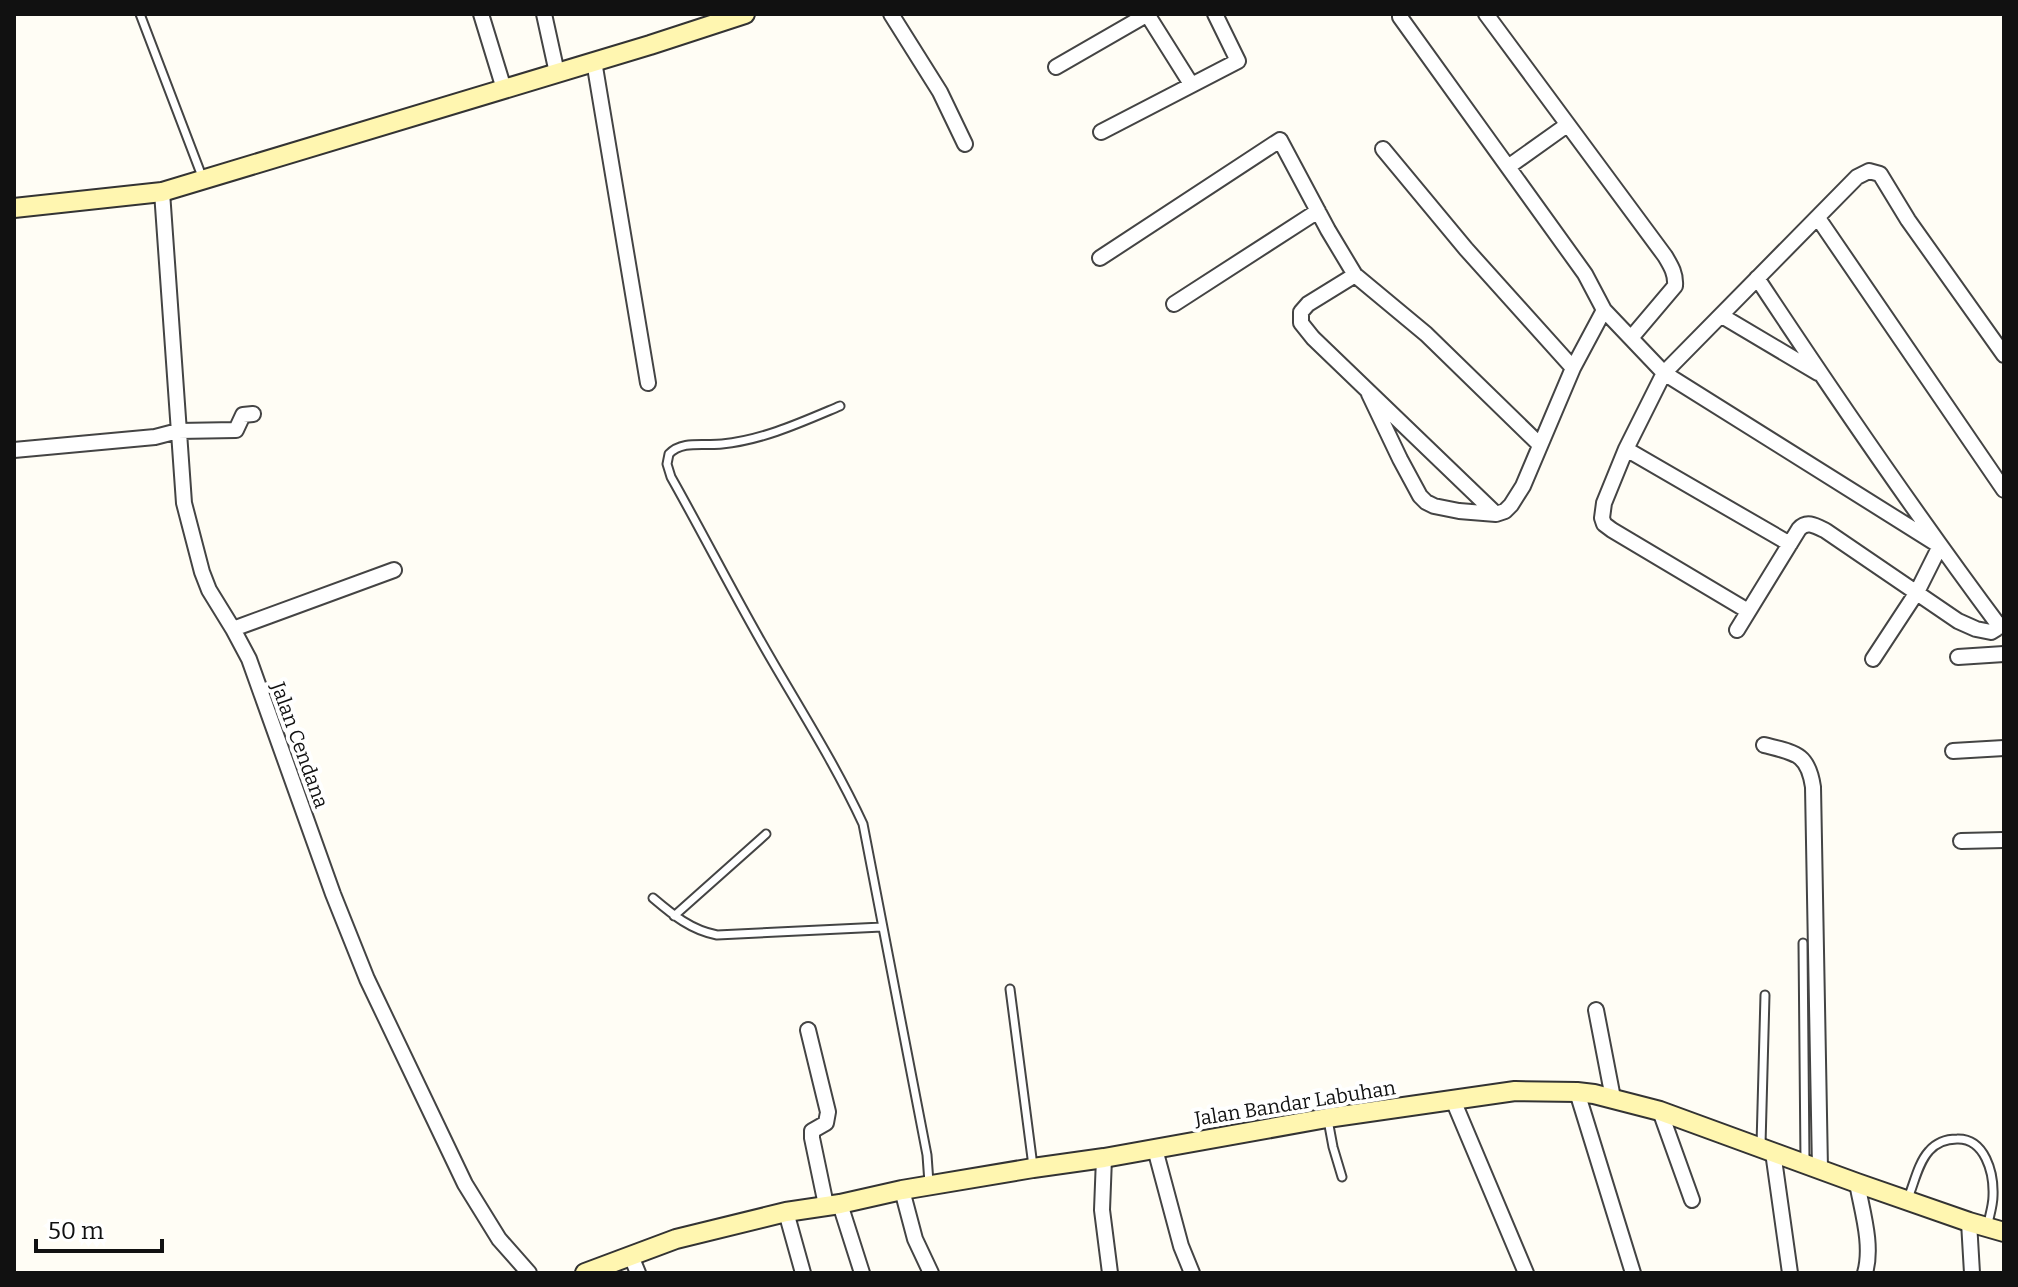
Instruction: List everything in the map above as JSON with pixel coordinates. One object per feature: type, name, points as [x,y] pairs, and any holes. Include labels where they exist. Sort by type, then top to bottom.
[{"type":"main road","points":[[14,208],[162,192],[742,15]]},
{"type":"main road","name":"Jalan Bandar Labuhan","points":[[585,1273],[634,1264],[676,1239],[786,1212],[1327,1118],[1515,1091],[1577,1092],[1660,1111],[1996,1230]]},
{"type":"street","points":[[481,14],[504,89]]},
{"type":"street","points":[[544,14],[557,73]]},
{"type":"street","points":[[891,14],[940,92],[965,144]]},
{"type":"street","points":[[1056,67],[1148,14],[1191,84]]},
{"type":"street","points":[[1101,132],[1238,61],[1215,14]]},
{"type":"street","points":[[1486,14],[1673,270],[1675,286],[1631,338]]},
{"type":"street","points":[[1400,17],[1585,274],[1604,310],[1664,373],[1940,546]]},
{"type":"street","points":[[594,61],[648,383]]},
{"type":"street","points":[[1508,167],[1567,125]]},
{"type":"street","points":[[1100,258],[1280,140],[1355,275],[1426,334],[1540,445]]},
{"type":"street","points":[[1383,149],[1466,249],[1573,368]]},
{"type":"street","points":[[1748,611],[1604,524],[1601,512],[1626,449],[1664,373],[1863,173],[1880,174],[1908,220],[2004,355]]},
{"type":"street","name":"Jalan Cendana","points":[[162,192],[184,503],[202,572],[249,659],[333,894],[367,979],[465,1184],[499,1239],[529,1273]]},
{"type":"street","points":[[1174,304],[1318,211]]},
{"type":"street","points":[[1818,218],[2004,490]]},
{"type":"street","points":[[1355,275],[1308,304],[1299,317],[1301,323],[1369,394],[1496,514]]},
{"type":"street","points":[[1757,278],[1998,628],[1999,654],[1958,657]]},
{"type":"street","points":[[1369,394],[1400,459],[1426,502],[1447,509],[1496,514],[1505,511],[1516,497],[1573,368],[1604,310]]},
{"type":"street","points":[[1722,316],[1821,375]]},
{"type":"street","points":[[14,450],[155,437],[178,431],[236,430],[243,415],[253,414]]},
{"type":"street","points":[[1626,449],[1790,544]]},
{"type":"street","points":[[1737,630],[1790,544],[1803,525],[1808,524],[1818,527],[1958,621],[1976,629],[1998,628]]},
{"type":"street","points":[[1873,659],[1917,592],[1940,546]]},
{"type":"street","points":[[233,629],[394,570]]},
{"type":"street","points":[[1764,745],[1799,756],[1811,771],[1813,787],[1813,1166]]},
{"type":"street","points":[[1953,751],[2004,748]]},
{"type":"street","points":[[1961,841],[2004,840]]},
{"type":"street","points":[[1596,1010],[1613,1098]]},
{"type":"street","points":[[808,1030],[828,1112],[826,1123],[812,1131],[833,1204],[862,1273]]},
{"type":"street","points":[[1577,1092],[1633,1273]]},
{"type":"street","points":[[1453,1100],[1526,1273]]},
{"type":"street","points":[[1660,1111],[1692,1200]]},
{"type":"street","points":[[1155,1149],[1181,1246],[1192,1273]]},
{"type":"street","points":[[1767,1150],[1790,1273]]},
{"type":"street","points":[[1104,1158],[1102,1210],[1110,1273]]},
{"type":"street","points":[[1857,1183],[1866,1237],[1868,1263],[1865,1273]]},
{"type":"street","points":[[902,1190],[915,1239],[931,1273]]},
{"type":"street","points":[[786,1212],[803,1273]]},
{"type":"street","points":[[1969,1222],[1972,1273]]},
{"type":"lane","points":[[140,14],[203,179]]},
{"type":"lane","points":[[840,406],[764,436],[723,444],[679,446],[669,454],[667,464],[671,477],[773,663],[846,787],[863,824],[927,1155],[929,1187]]},
{"type":"lane","points":[[674,916],[766,834]]},
{"type":"lane","points":[[653,898],[674,916],[703,933],[717,935],[882,927]]},
{"type":"lane","points":[[1803,943],[1813,1166]]},
{"type":"lane","points":[[1010,989],[1033,1168]]},
{"type":"lane","points":[[1765,995],[1767,1150]]},
{"type":"lane","points":[[1327,1118],[1342,1177]]},
{"type":"lane","points":[[1907,1200],[1928,1152],[1943,1140],[1960,1138],[1972,1142],[1983,1151],[1991,1171],[1996,1230]]}]
